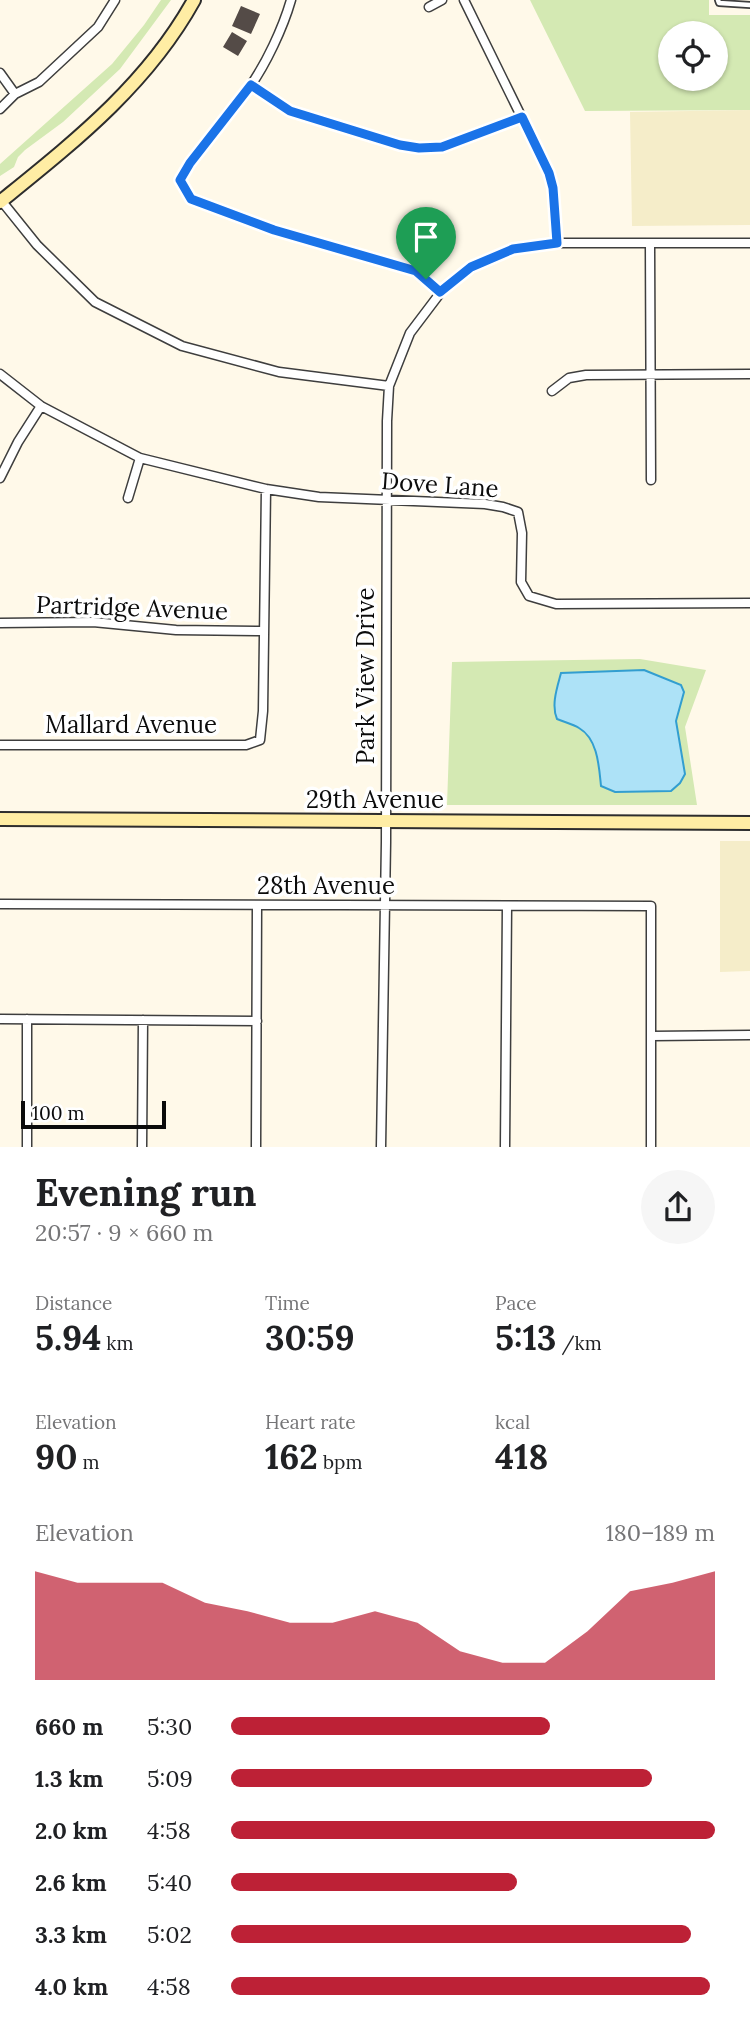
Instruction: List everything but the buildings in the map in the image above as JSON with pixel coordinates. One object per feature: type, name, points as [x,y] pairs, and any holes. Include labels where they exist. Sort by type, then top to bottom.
[{"type":"street","points":[[0,109],[15,94],[38,82],[98,27],[115,0]]},
{"type":"street","points":[[194,0],[167,44],[115,104],[0,200],[37,245],[95,302],[182,346],[279,372],[389,386],[410,333],[440,292],[471,267],[513,249],[557,243],[750,243]]},
{"type":"street","points":[[291,0],[284,25],[251,85],[190,163],[180,180],[191,199],[274,230],[416,271],[440,292]]},
{"type":"street","points":[[429,6],[442,0]]},
{"type":"street","points":[[464,0],[549,173],[553,188],[557,243]]},
{"type":"street","points":[[0,73],[15,94]]},
{"type":"street","points":[[251,85],[290,111],[400,145],[419,148],[442,147],[522,117]]},
{"type":"street","points":[[650,244],[650,480]]},
{"type":"street","name":"Dove Lane","points":[[0,374],[41,406],[140,458],[266,489],[319,497],[485,505],[518,512],[522,533],[522,582],[529,596],[556,604],[750,603]]},
{"type":"street","points":[[552,391],[569,378],[586,375],[750,374]]},
{"type":"street","name":"Park View Drive","points":[[382,1147],[389,386]]},
{"type":"street","points":[[0,478],[18,442],[41,406]]},
{"type":"street","points":[[128,498],[140,458]]},
{"type":"street","points":[[264,631],[266,489]]},
{"type":"street","name":"Partridge Avenue","points":[[0,624],[93,622],[176,630],[264,631]]},
{"type":"street","name":"Mallard Avenue","points":[[0,744],[246,745],[260,740],[264,631]]},
{"type":"street","name":"29th Avenue","points":[[0,819],[750,823]]},
{"type":"street","name":"28th Avenue","points":[[0,904],[651,906],[652,1036]]},
{"type":"street","points":[[256,1147],[257,905]]},
{"type":"street","points":[[505,1147],[508,906]]},
{"type":"street","points":[[0,1019],[257,1021]]},
{"type":"street","points":[[27,1019],[27,1147]]},
{"type":"street","points":[[142,1147],[143,1020]]},
{"type":"street","points":[[651,1147],[652,1036],[750,1035]]},
{"type":"lane","points":[[718,0],[725,5],[750,5]]},
{"type":"shaded area","points":[[750,110],[750,225],[632,226],[630,112]]},
{"type":"shaded area","points":[[720,841],[750,841],[750,971],[720,972]]},
{"type":"green space","points":[[161,0],[171,0],[120,69],[63,122],[25,150],[14,167],[0,176],[0,164],[112,64]]},
{"type":"green space","points":[[530,0],[709,0],[709,15],[750,15],[750,110],[585,111]]},
{"type":"green space","points":[[640,659],[706,670],[685,727],[697,805],[447,805],[452,662]]},
{"type":"water","points":[[644,670],[681,685],[684,692],[676,721],[685,774],[671,791],[615,792],[601,786],[596,754],[590,739],[577,727],[557,719],[556,690],[561,673]]},
{"type":"route","points":[[251,85],[290,111],[400,145],[419,148],[442,147],[522,117],[549,173],[553,188],[557,243],[513,249],[471,267],[440,292],[426,279],[416,271],[274,230],[191,199],[180,180],[190,163],[251,85]]}]
